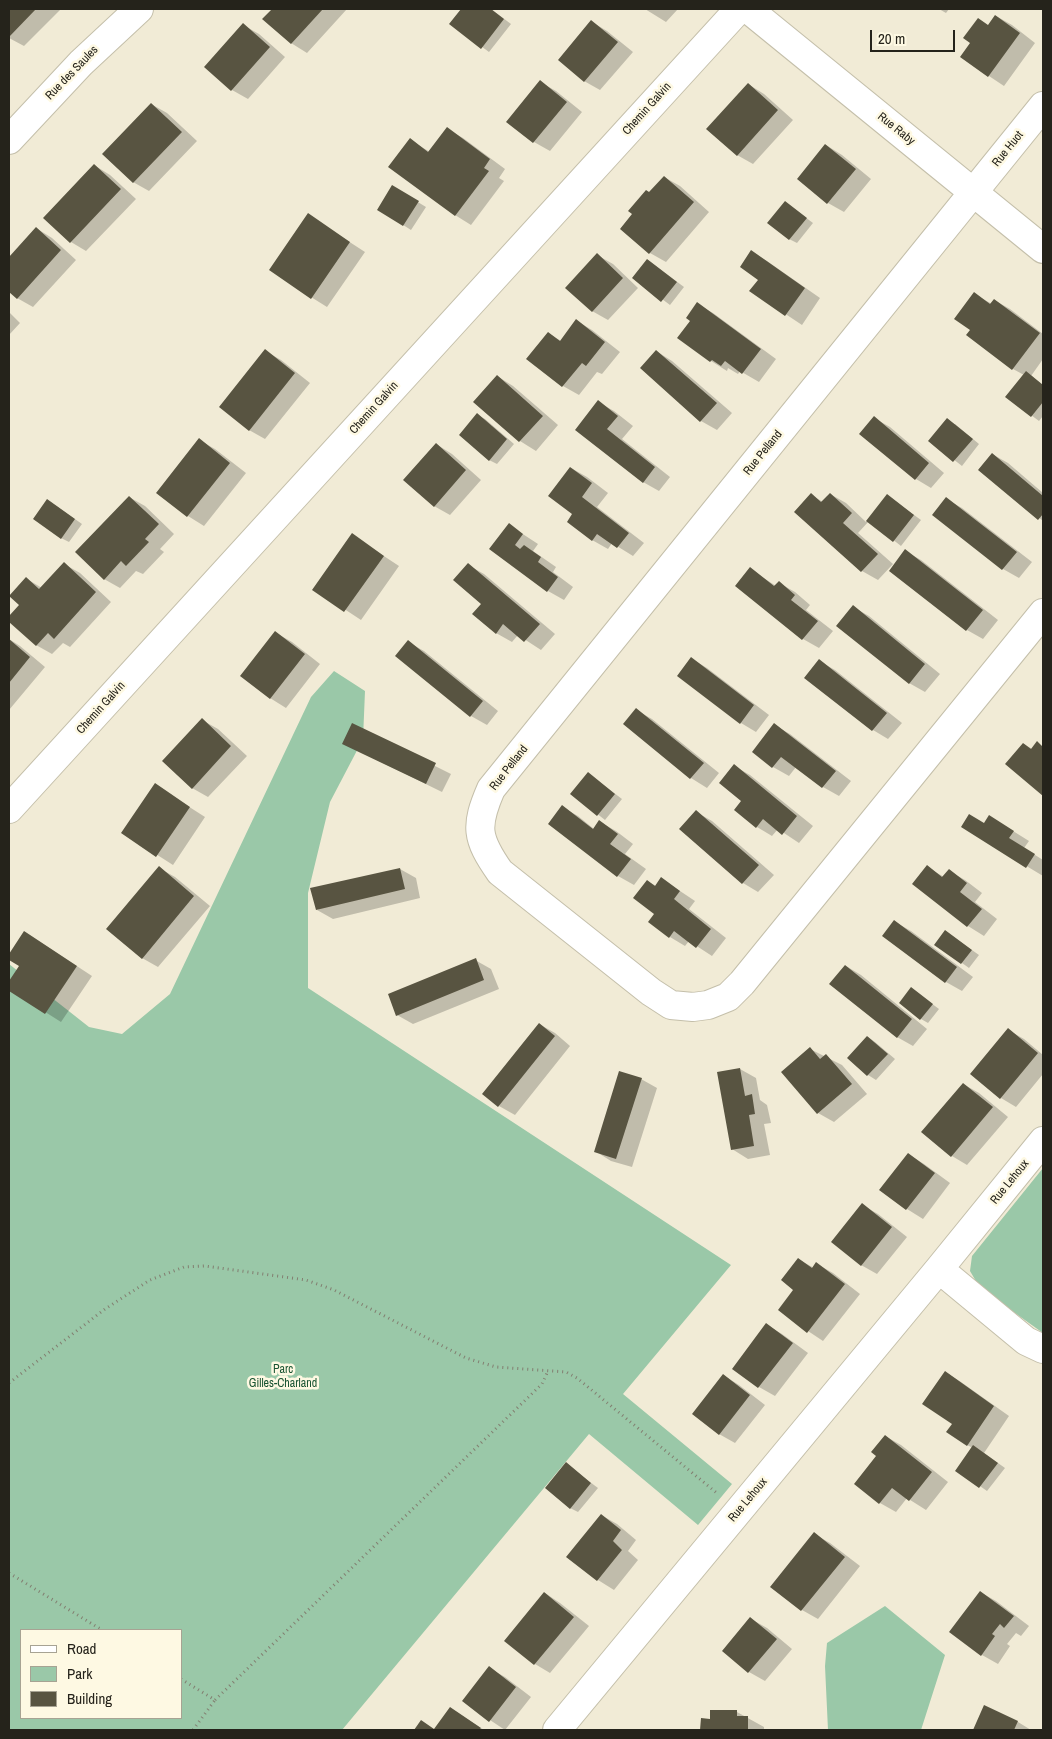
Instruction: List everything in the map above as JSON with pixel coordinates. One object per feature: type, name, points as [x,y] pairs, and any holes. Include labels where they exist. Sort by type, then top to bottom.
[{"type":"street","name":"Rue des Saules","points":[[9,140],[81,62],[139,9]]},
{"type":"street","name":"Chemin Galvin","points":[[9,809],[740,9]]},
{"type":"street","name":"Rue Raby","points":[[748,9],[1043,249]]},
{"type":"street","name":"Rue Huot","points":[[973,192],[1043,106]]},
{"type":"street","name":"Rue Pelland","points":[[973,192],[491,789],[482,811],[480,833],[486,852],[500,872],[671,1006],[694,1007],[708,1005],[728,997],[742,983],[1043,613]]},
{"type":"street","name":"Rue Lehoux","points":[[557,1730],[939,1270],[1043,1140]]},
{"type":"street","points":[[939,1270],[1026,1341],[1043,1349]]},
{"type":"path","points":[[9,1383],[105,1309],[150,1280],[184,1266],[205,1266],[306,1280],[334,1290],[466,1358],[496,1367],[566,1372],[577,1378],[739,1511]]},
{"type":"path","points":[[193,1730],[215,1700],[542,1384],[548,1371]]},
{"type":"path","points":[[9,1573],[100,1629]]},
{"type":"path","points":[[182,1680],[215,1700]]},
{"type":"green space","name":"Parc Gilles-Charland","points":[[334,671],[365,691],[363,739],[330,802],[308,893],[308,988],[731,1265],[623,1394],[732,1484],[698,1525],[589,1434],[342,1730],[9,1730],[9,964],[89,1027],[122,1034],[170,994],[311,697]]},
{"type":"green space","points":[[1043,1168],[1043,1333],[980,1288],[970,1271],[972,1256]]},
{"type":"green space","points":[[885,1606],[945,1655],[921,1730],[828,1730],[825,1666],[827,1643]]},
{"type":"building","points":[[9,9],[36,9],[9,37]]},
{"type":"building","points":[[272,9],[323,9],[291,44],[262,19]]},
{"type":"building","points":[[461,9],[491,9],[504,19],[481,49],[449,24]]},
{"type":"building","points":[[995,15],[1020,33],[988,77],[960,57],[970,43],[963,38],[978,18],[988,25]]},
{"type":"building","points":[[591,20],[618,42],[584,82],[558,60]]},
{"type":"building","points":[[243,23],[270,47],[231,91],[204,67]]},
{"type":"building","points":[[540,80],[567,102],[533,143],[506,122]]},
{"type":"building","points":[[748,83],[778,110],[737,156],[706,129]]},
{"type":"building","points":[[151,103],[182,132],[133,183],[102,154]]},
{"type":"building","points":[[447,127],[490,159],[484,168],[489,171],[455,216],[388,167],[410,138],[428,152]]},
{"type":"building","points":[[825,144],[856,169],[827,204],[797,179]]},
{"type":"building","points":[[94,164],[121,189],[70,243],[43,218]]},
{"type":"building","points":[[664,176],[694,202],[649,254],[620,229],[632,214],[628,211],[646,190],[649,192]]},
{"type":"building","points":[[392,185],[419,201],[403,226],[377,210]]},
{"type":"building","points":[[785,201],[807,218],[789,240],[767,223]]},
{"type":"building","points":[[308,213],[350,242],[311,299],[269,270]]},
{"type":"building","points":[[36,227],[61,250],[17,299],[9,292],[9,257]]},
{"type":"building","points":[[751,250],[805,288],[785,316],[749,291],[758,280],[740,267]]},
{"type":"building","points":[[597,253],[623,278],[592,312],[565,288]]},
{"type":"building","points":[[647,259],[677,282],[661,302],[632,278]]},
{"type":"building","points":[[974,292],[990,304],[994,299],[1040,333],[1012,370],[966,335],[970,330],[954,319]]},
{"type":"building","points":[[697,302],[761,349],[742,374],[725,361],[721,366],[712,360],[710,362],[677,338],[690,321],[686,318]]},
{"type":"building","points":[[576,319],[605,342],[586,366],[582,363],[562,387],[526,359],[548,332],[560,341]]},
{"type":"building","points":[[265,349],[295,373],[249,431],[219,407]]},
{"type":"building","points":[[656,350],[717,403],[700,422],[640,368]]},
{"type":"building","points":[[1026,371],[1043,385],[1043,402],[1031,417],[1005,397]]},
{"type":"building","points":[[497,375],[543,416],[519,442],[473,402]]},
{"type":"building","points":[[598,400],[618,416],[607,429],[655,467],[643,483],[575,430]]},
{"type":"building","points":[[477,413],[507,439],[489,461],[459,435]]},
{"type":"building","points":[[874,416],[929,463],[915,480],[859,434]]},
{"type":"building","points":[[947,418],[973,439],[953,462],[928,441]]},
{"type":"building","points":[[199,438],[230,463],[187,517],[156,493]]},
{"type":"building","points":[[436,443],[466,470],[434,507],[403,480]]},
{"type":"building","points":[[992,453],[1043,496],[1043,514],[1038,520],[978,470]]},
{"type":"building","points":[[570,467],[592,483],[582,497],[629,533],[617,548],[597,534],[592,541],[567,522],[572,514],[548,496]]},
{"type":"building","points":[[811,493],[821,502],[830,493],[852,513],[843,523],[878,554],[861,572],[794,512]]},
{"type":"building","points":[[887,494],[914,515],[893,542],[866,521]]},
{"type":"building","points":[[129,496],[159,524],[145,539],[149,542],[126,566],[121,561],[104,580],[75,552]]},
{"type":"building","points":[[946,497],[1017,552],[1002,570],[932,515]]},
{"type":"building","points":[[47,499],[75,519],[61,539],[33,519]]},
{"type":"building","points":[[509,523],[523,534],[515,545],[520,549],[524,545],[541,557],[538,562],[558,577],[547,592],[489,549]]},
{"type":"building","points":[[352,533],[384,556],[344,612],[312,590]]},
{"type":"building","points":[[905,549],[983,610],[966,631],[889,571]]},
{"type":"building","points":[[64,562],[96,592],[54,639],[48,633],[36,646],[9,622],[9,616],[19,605],[9,596],[26,577],[39,589]]},
{"type":"building","points":[[468,563],[540,624],[524,642],[503,624],[496,634],[472,614],[481,604],[453,580]]},
{"type":"building","points":[[750,567],[774,586],[779,581],[795,595],[791,600],[818,621],[802,640],[735,586]]},
{"type":"building","points":[[853,605],[925,664],[909,684],[836,626]]},
{"type":"building","points":[[275,631],[305,654],[270,699],[240,676]]},
{"type":"building","points":[[9,639],[30,657],[9,683]]},
{"type":"building","points":[[408,640],[483,701],[470,717],[395,656]]},
{"type":"building","points":[[691,657],[754,705],[740,724],[677,676]]},
{"type":"building","points":[[819,659],[887,713],[872,731],[804,678]]},
{"type":"building","points":[[636,708],[704,763],[690,779],[623,724]]},
{"type":"building","points":[[202,718],[231,746],[192,789],[162,761]]},
{"type":"building","points":[[352,723],[436,763],[426,784],[342,744]]},
{"type":"building","points":[[774,723],[836,771],[822,788],[781,757],[772,768],[752,752]]},
{"type":"building","points":[[1037,741],[1043,747],[1043,796],[1005,764],[1023,743],[1031,749]]},
{"type":"building","points":[[734,764],[797,816],[782,835],[763,819],[756,828],[734,810],[741,801],[719,783]]},
{"type":"building","points":[[588,772],[615,794],[597,816],[570,794]]},
{"type":"building","points":[[155,783],[190,807],[156,857],[121,833]]},
{"type":"building","points":[[562,805],[593,829],[599,820],[618,834],[610,844],[631,859],[617,877],[548,824]]},
{"type":"building","points":[[696,810],[759,865],[742,884],[679,829]]},
{"type":"building","points":[[969,814],[984,823],[989,815],[1014,831],[1009,838],[1035,854],[1026,868],[961,827]]},
{"type":"building","points":[[927,865],[942,877],[949,869],[967,883],[960,892],[982,909],[967,927],[912,884]]},
{"type":"building","points":[[159,866],[194,896],[142,959],[106,929]]},
{"type":"building","points":[[400,868],[405,889],[316,910],[310,888]]},
{"type":"building","points":[[661,877],[680,891],[674,899],[711,929],[696,948],[674,931],[669,938],[648,922],[654,914],[633,898],[647,880],[655,886]]},
{"type":"building","points":[[894,920],[957,967],[945,983],[882,936]]},
{"type":"building","points":[[945,930],[972,950],[961,964],[934,945]]},
{"type":"building","points":[[24,931],[77,966],[45,1014],[9,991],[9,981],[19,966],[9,960],[9,954]]},
{"type":"building","points":[[476,958],[484,980],[396,1016],[388,994]]},
{"type":"building","points":[[845,965],[912,1019],[897,1038],[829,984]]},
{"type":"building","points":[[911,987],[933,1004],[920,1020],[899,1003]]},
{"type":"building","points":[[539,1023],[555,1036],[498,1107],[482,1094]]},
{"type":"building","points":[[1008,1028],[1038,1053],[1000,1099],[970,1074]]},
{"type":"building","points":[[867,1036],[888,1054],[867,1076],[847,1058]]},
{"type":"building","points":[[810,1047],[820,1059],[826,1054],[852,1084],[817,1114],[781,1072]]},
{"type":"building","points":[[740,1068],[745,1096],[752,1094],[755,1114],[749,1115],[754,1146],[731,1150],[717,1072]]},
{"type":"building","points":[[619,1071],[642,1078],[616,1159],[594,1152]]},
{"type":"building","points":[[963,1083],[993,1107],[951,1157],[921,1132]]},
{"type":"building","points":[[908,1153],[935,1173],[906,1210],[879,1190]]},
{"type":"building","points":[[862,1203],[892,1227],[861,1266],[831,1242]]},
{"type":"building","points":[[798,1258],[812,1268],[816,1262],[845,1284],[807,1333],[778,1310],[793,1290],[781,1280]]},
{"type":"building","points":[[766,1323],[793,1343],[758,1388],[732,1369]]},
{"type":"building","points":[[945,1371],[994,1406],[967,1446],[946,1432],[952,1424],[922,1404]]},
{"type":"building","points":[[723,1374],[750,1395],[719,1435],[692,1414]]},
{"type":"building","points":[[885,1435],[932,1472],[909,1501],[892,1488],[879,1504],[854,1484],[876,1456],[871,1452]]},
{"type":"building","points":[[973,1445],[998,1463],[979,1488],[955,1471]]},
{"type":"building","points":[[566,1462],[591,1483],[570,1509],[545,1488]]},
{"type":"building","points":[[601,1514],[621,1530],[613,1541],[622,1550],[597,1581],[566,1557]]},
{"type":"building","points":[[814,1532],[845,1557],[801,1611],[770,1587]]},
{"type":"building","points":[[980,1591],[1014,1616],[1004,1628],[1000,1624],[992,1634],[995,1636],[981,1656],[949,1632]]},
{"type":"building","points":[[544,1592],[574,1617],[534,1665],[504,1641]]},
{"type":"building","points":[[750,1617],[777,1639],[748,1673],[722,1651]]},
{"type":"building","points":[[489,1666],[516,1687],[489,1722],[462,1701]]},
{"type":"building","points":[[984,1705],[1018,1721],[1014,1730],[973,1730]]},
{"type":"building","points":[[450,1707],[481,1728],[479,1730],[414,1730],[421,1720],[434,1729]]},
{"type":"building","points":[[710,1710],[737,1710],[737,1716],[748,1716],[748,1730],[700,1730],[701,1718],[710,1719]]}]
